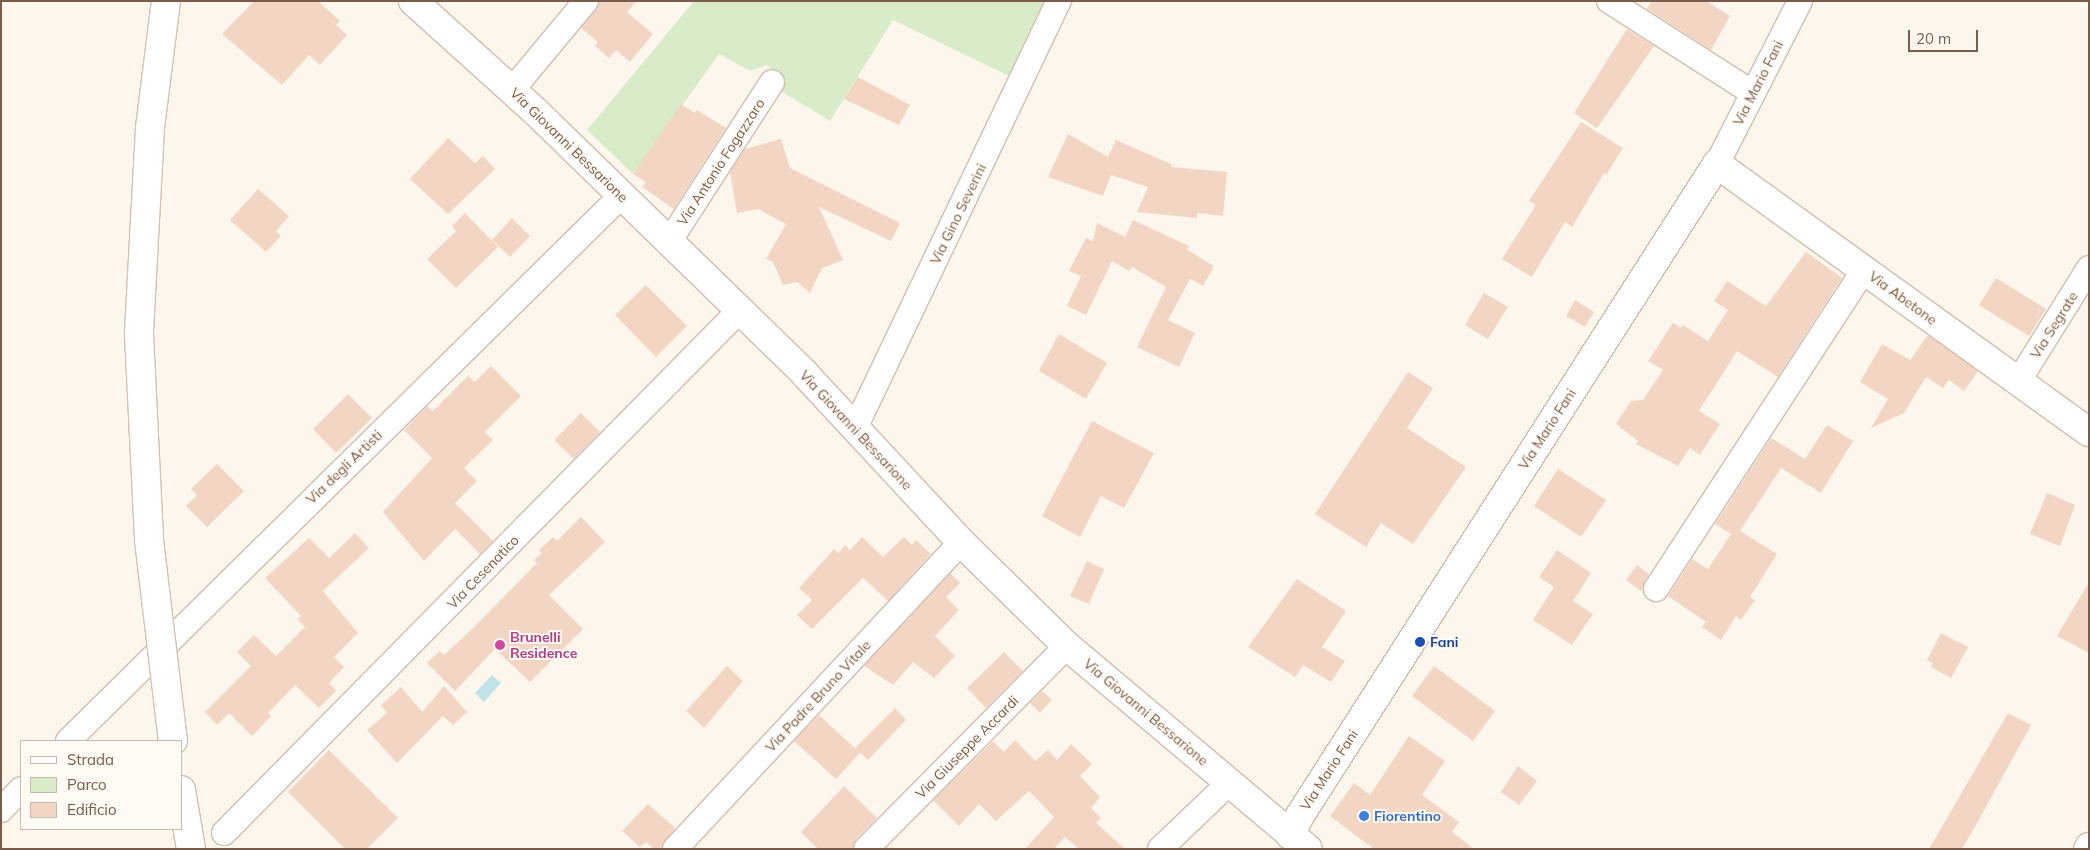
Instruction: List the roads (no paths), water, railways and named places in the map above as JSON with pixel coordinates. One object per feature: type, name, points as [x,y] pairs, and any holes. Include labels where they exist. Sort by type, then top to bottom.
[{"type":"street","points":[[166,1],[150,128],[139,334],[150,540],[173,740]]},
{"type":"street","points":[[512,90],[586,1]]},
{"type":"street","name":"Via Gino Severini","points":[[856,426],[1059,1]]},
{"type":"street","points":[[1609,1],[1753,93]]},
{"type":"street","name":"Via Mario Fani","points":[[1293,844],[1298,817],[1717,164],[1800,1]]},
{"type":"street","name":"Via Giovanni Bessarione","points":[[422,4],[740,310],[856,426],[961,542],[1067,646],[1229,783],[1293,844]]},
{"type":"street","name":"Via Antonio Fogazzaro","points":[[669,242],[772,82]]},
{"type":"street","name":"Via Abetone","points":[[1717,164],[2089,432]]},
{"type":"street","name":"Via degli Artisti","points":[[69,740],[622,195]]},
{"type":"street","name":"Via Segrate","points":[[2018,382],[2089,268]]},
{"type":"street","points":[[1656,589],[1864,270]]},
{"type":"street","name":"Via Cesenatico","points":[[224,833],[740,310]]},
{"type":"street","name":"Via Padre Bruno Vitale","points":[[675,849],[961,542]]},
{"type":"street","name":"Via Giuseppe Accardi","points":[[866,849],[1067,646]]},
{"type":"street","points":[[1160,849],[1229,783]]},
{"type":"street","points":[[1,810],[20,790]]},
{"type":"street","points":[[182,796],[191,849]]},
{"type":"water","points":[[492,675],[501,683],[484,702],[475,693]]},
{"type":"place","name":"Fani","points":[[1420,642]]},
{"type":"place","name":"Brunelli Residence","points":[[500,645]]},
{"type":"place","name":"Fiorentino","points":[[1364,816]]}]
